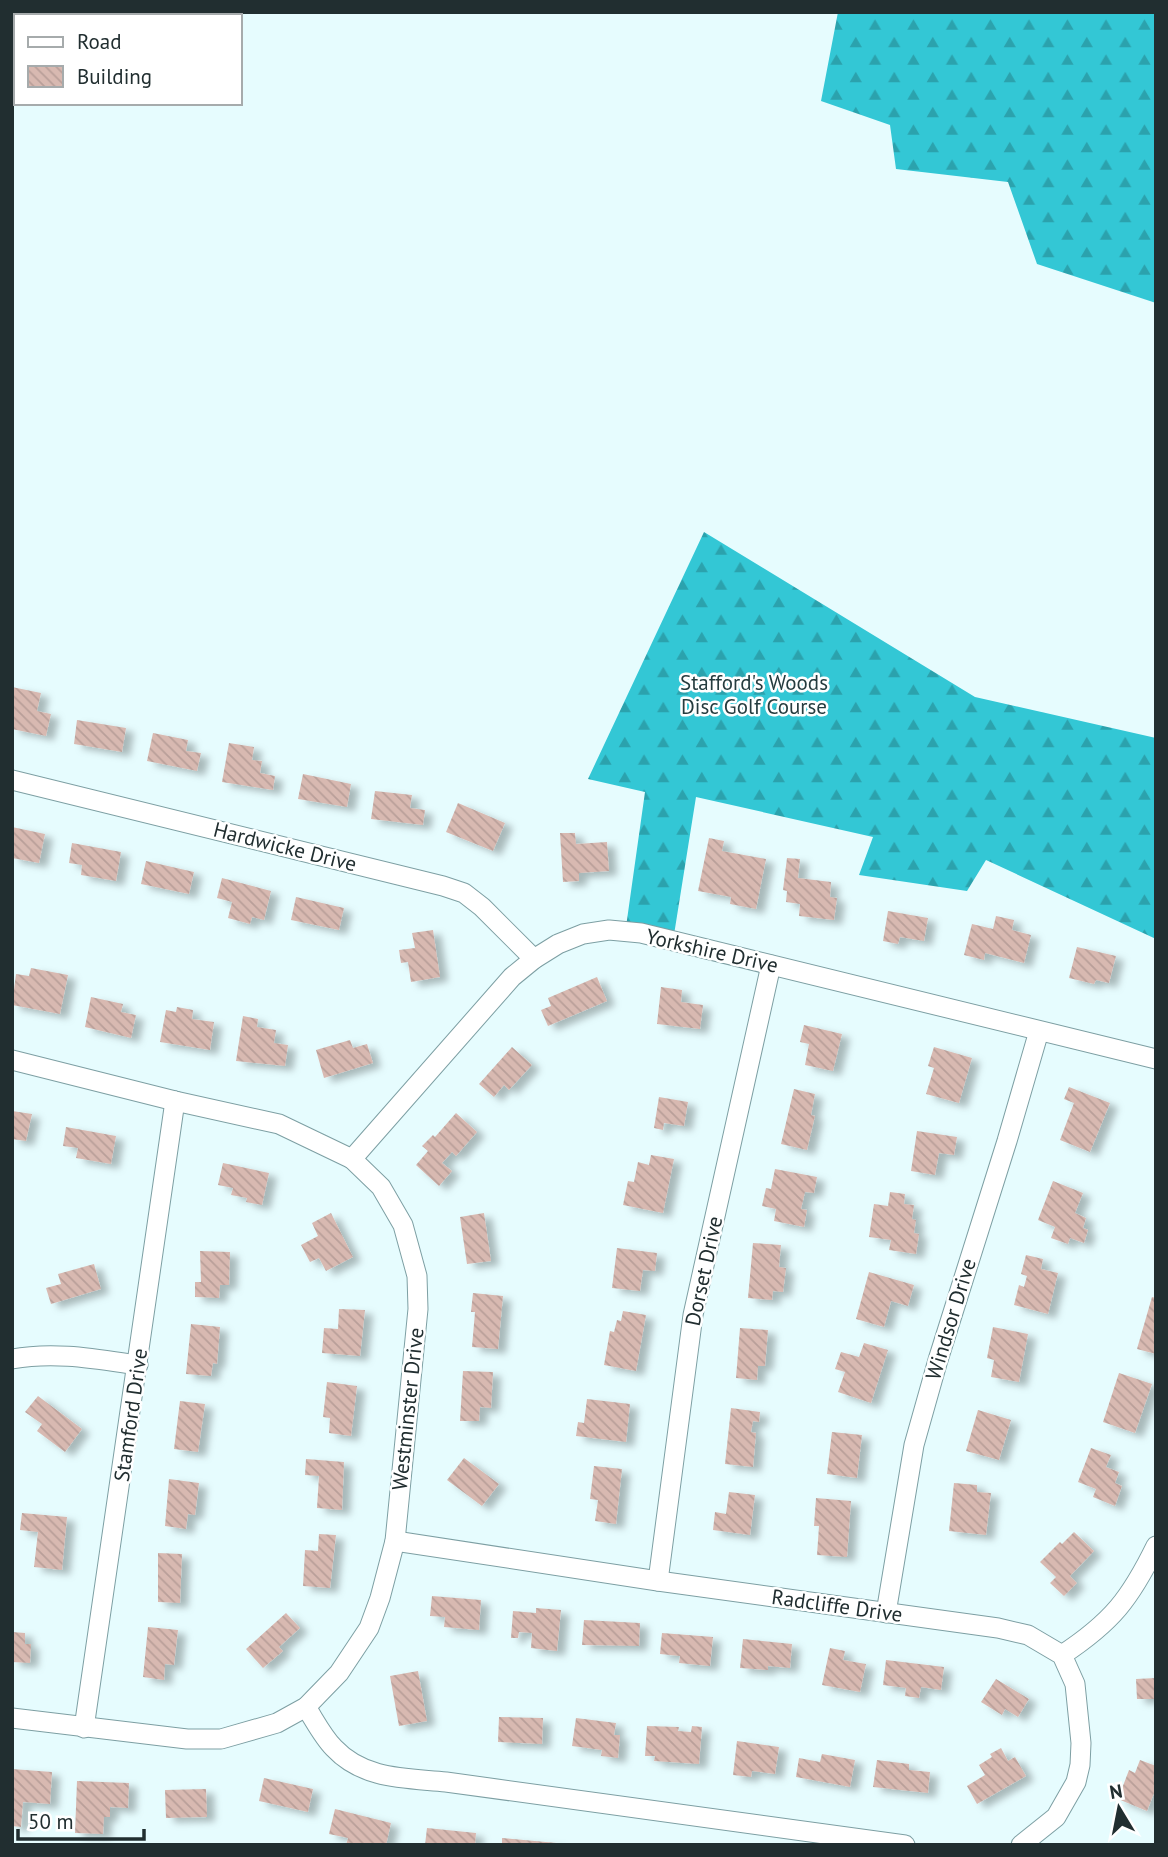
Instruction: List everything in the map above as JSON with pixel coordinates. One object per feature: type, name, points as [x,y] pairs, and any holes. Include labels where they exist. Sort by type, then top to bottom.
[{"type":"street","name":"Hardwicke Drive","points":[[12,780],[464,893],[482,907],[534,959]]},
{"type":"street","name":"Yorkshire Drive","points":[[352,1159],[512,977],[558,944],[583,934],[609,930],[641,933],[1156,1059]]},
{"type":"street","name":"Dorset Drive","points":[[658,1581],[693,1315],[771,965]]},
{"type":"street","name":"Windsor Drive","points":[[886,1613],[914,1446],[937,1360],[1039,1031]]},
{"type":"street","name":"Westminster Drive","points":[[12,1060],[279,1124],[352,1159],[382,1187],[402,1225],[417,1276],[418,1309],[395,1541],[380,1598],[369,1628],[339,1673],[306,1707],[277,1723],[221,1739],[84,1728],[12,1718]]},
{"type":"street","name":"Stamford Drive","points":[[84,1728],[175,1101]]},
{"type":"street","points":[[12,1359],[62,1354],[138,1365]]},
{"type":"street","name":"Radcliffe Drive","points":[[395,1541],[998,1628],[1028,1635],[1062,1655]]},
{"type":"street","points":[[1021,1845],[1056,1816],[1076,1782],[1080,1765],[1081,1743],[1075,1684],[1062,1655],[1088,1638],[1124,1603],[1156,1546]]},
{"type":"street","points":[[306,1707],[332,1746],[345,1759],[364,1770],[381,1775],[905,1845]]},
{"type":"green space","points":[[838,12],[1156,12],[1156,303],[1037,264],[1008,182],[896,169],[890,125],[821,101]]},
{"type":"green space","name":"Stafford's Woods Disc Golf Course","points":[[704,532],[975,697],[1156,738],[1156,939],[986,860],[967,891],[859,875],[873,837],[696,797],[673,941],[625,934],[645,792],[588,779]]},
{"type":"building","points":[[12,687],[41,693],[37,711],[51,714],[46,736],[12,729]]},
{"type":"building","points":[[77,720],[126,728],[122,752],[74,744]]},
{"type":"building","points":[[153,733],[188,740],[186,751],[201,753],[197,771],[147,761]]},
{"type":"building","points":[[229,743],[254,747],[252,760],[262,761],[260,773],[275,776],[273,790],[222,782]]},
{"type":"building","points":[[303,774],[351,784],[347,807],[298,799]]},
{"type":"building","points":[[375,791],[412,795],[410,808],[425,810],[423,825],[371,819]]},
{"type":"building","points":[[458,803],[505,823],[493,851],[446,832]]},
{"type":"building","points":[[12,827],[45,834],[39,863],[12,858]]},
{"type":"building","points":[[560,833],[575,833],[576,844],[607,842],[609,871],[579,873],[579,881],[563,882]]},
{"type":"building","points":[[709,838],[724,841],[722,851],[766,859],[756,909],[730,904],[731,897],[698,891]]},
{"type":"building","points":[[72,843],[121,852],[116,881],[81,875],[82,865],[69,863]]},
{"type":"building","points":[[787,858],[800,859],[798,878],[831,882],[830,897],[837,898],[834,920],[799,916],[800,904],[786,902],[787,891],[783,890]]},
{"type":"building","points":[[146,861],[194,872],[189,894],[141,884]]},
{"type":"building","points":[[222,878],[271,891],[264,920],[252,917],[250,924],[228,918],[232,902],[217,898]]},
{"type":"building","points":[[296,897],[344,908],[339,930],[291,920]]},
{"type":"building","points":[[888,911],[928,918],[924,941],[900,937],[898,944],[883,941]]},
{"type":"building","points":[[996,916],[1014,920],[1012,930],[1031,935],[1024,963],[985,953],[984,960],[964,955],[972,924],[993,929]]},
{"type":"building","points":[[433,930],[440,977],[411,982],[408,962],[401,963],[399,950],[415,948],[412,933]]},
{"type":"building","points":[[1077,947],[1116,956],[1109,983],[1096,980],[1094,984],[1069,978]]},
{"type":"building","points":[[31,968],[68,975],[60,1014],[12,1005],[16,974],[29,976]]},
{"type":"building","points":[[597,977],[607,1001],[548,1026],[541,1010],[551,1006],[548,998]]},
{"type":"building","points":[[661,987],[682,990],[681,1002],[703,1005],[700,1029],[657,1024]]},
{"type":"building","points":[[91,997],[123,1004],[121,1012],[136,1015],[131,1038],[85,1027]]},
{"type":"building","points":[[177,1007],[193,1010],[192,1019],[214,1022],[210,1050],[160,1042],[166,1010],[176,1012]]},
{"type":"building","points":[[243,1016],[258,1019],[257,1027],[276,1030],[274,1043],[288,1045],[285,1066],[236,1061]]},
{"type":"building","points":[[804,1025],[842,1034],[833,1071],[805,1065],[809,1044],[800,1042]]},
{"type":"building","points":[[350,1040],[353,1048],[367,1044],[373,1063],[324,1078],[316,1050]]},
{"type":"building","points":[[512,1047],[532,1065],[509,1090],[504,1085],[494,1097],[479,1084]]},
{"type":"building","points":[[934,1047],[972,1058],[959,1103],[926,1094],[934,1068],[928,1066]]},
{"type":"building","points":[[1069,1087],[1110,1103],[1090,1152],[1060,1140],[1074,1103],[1064,1099]]},
{"type":"building","points":[[794,1089],[815,1094],[811,1115],[815,1116],[807,1150],[781,1144]]},
{"type":"building","points":[[659,1097],[688,1102],[684,1126],[664,1123],[663,1130],[654,1128]]},
{"type":"building","points":[[12,1111],[32,1114],[26,1141],[12,1139]]},
{"type":"building","points":[[456,1113],[477,1132],[456,1156],[452,1152],[442,1163],[452,1171],[439,1186],[416,1165],[428,1151],[422,1146],[433,1135],[435,1137]]},
{"type":"building","points":[[66,1127],[116,1136],[111,1164],[76,1158],[78,1148],[63,1146]]},
{"type":"building","points":[[917,1131],[957,1137],[954,1155],[939,1153],[935,1175],[911,1171]]},
{"type":"building","points":[[651,1155],[674,1159],[663,1213],[623,1205],[628,1181],[634,1182],[638,1162],[649,1165]]},
{"type":"building","points":[[223,1163],[269,1173],[262,1205],[246,1202],[247,1198],[231,1195],[233,1188],[218,1185]]},
{"type":"building","points":[[775,1169],[817,1177],[814,1193],[805,1192],[801,1209],[807,1210],[804,1227],[774,1221],[776,1209],[762,1206],[766,1188],[771,1189]]},
{"type":"building","points":[[1053,1181],[1083,1193],[1075,1213],[1086,1218],[1083,1228],[1088,1230],[1084,1243],[1070,1238],[1068,1244],[1051,1238],[1055,1227],[1038,1220]]},
{"type":"building","points":[[890,1192],[905,1194],[904,1204],[914,1205],[914,1233],[919,1234],[916,1254],[889,1250],[891,1240],[869,1237],[874,1204],[888,1206]]},
{"type":"building","points":[[331,1213],[353,1257],[326,1271],[319,1258],[310,1262],[301,1245],[318,1236],[312,1223]]},
{"type":"building","points":[[484,1213],[491,1261],[467,1264],[460,1217]]},
{"type":"building","points":[[753,1243],[781,1245],[779,1267],[786,1268],[783,1292],[773,1291],[772,1300],[748,1298]]},
{"type":"building","points":[[617,1248],[657,1253],[655,1271],[643,1270],[640,1291],[612,1288]]},
{"type":"building","points":[[200,1251],[230,1252],[229,1285],[220,1285],[219,1298],[195,1297],[195,1282],[201,1282]]},
{"type":"building","points":[[1026,1255],[1043,1259],[1041,1269],[1058,1273],[1048,1314],[1014,1305],[1019,1285],[1024,1287],[1027,1276],[1021,1274]]},
{"type":"building","points":[[94,1264],[101,1289],[51,1304],[46,1288],[61,1284],[58,1274]]},
{"type":"building","points":[[869,1272],[914,1285],[908,1306],[891,1301],[884,1327],[856,1319]]},
{"type":"building","points":[[473,1293],[503,1296],[498,1349],[472,1347],[475,1312],[471,1312]]},
{"type":"building","points":[[1152,1297],[1156,1298],[1156,1354],[1137,1349]]},
{"type":"building","points":[[339,1309],[365,1310],[360,1356],[322,1353],[324,1328],[338,1329]]},
{"type":"building","points":[[623,1311],[646,1315],[636,1371],[604,1365],[610,1331],[614,1332],[617,1320],[621,1321]]},
{"type":"building","points":[[191,1324],[220,1327],[217,1364],[213,1363],[211,1376],[186,1374]]},
{"type":"building","points":[[993,1327],[1028,1334],[1019,1382],[991,1377],[994,1360],[987,1358]]},
{"type":"building","points":[[740,1328],[768,1330],[765,1366],[758,1366],[757,1380],[736,1378]]},
{"type":"building","points":[[864,1343],[888,1350],[871,1403],[838,1392],[845,1372],[835,1369],[841,1352],[859,1357]]},
{"type":"building","points":[[463,1371],[493,1372],[491,1408],[480,1407],[479,1421],[460,1421]]},
{"type":"building","points":[[1119,1373],[1152,1384],[1135,1433],[1103,1422]]},
{"type":"building","points":[[327,1382],[357,1386],[351,1436],[329,1433],[330,1418],[323,1417]]},
{"type":"building","points":[[38,1396],[82,1429],[65,1452],[37,1431],[42,1424],[25,1412]]},
{"type":"building","points":[[587,1399],[630,1404],[626,1442],[576,1436],[578,1422],[584,1423]]},
{"type":"building","points":[[180,1401],[205,1404],[198,1452],[174,1449]]},
{"type":"building","points":[[731,1408],[760,1412],[759,1422],[753,1421],[751,1432],[756,1433],[753,1467],[725,1464]]},
{"type":"building","points":[[978,1410],[1011,1420],[999,1460],[966,1451]]},
{"type":"building","points":[[832,1432],[862,1435],[857,1478],[827,1474]]},
{"type":"building","points":[[1091,1448],[1111,1455],[1106,1467],[1119,1472],[1115,1483],[1122,1486],[1115,1506],[1093,1497],[1096,1489],[1078,1482]]},
{"type":"building","points":[[464,1458],[499,1484],[482,1506],[447,1480]]},
{"type":"building","points":[[306,1459],[344,1462],[342,1510],[317,1508],[319,1476],[305,1475]]},
{"type":"building","points":[[594,1466],[622,1469],[616,1524],[595,1521],[598,1500],[590,1499]]},
{"type":"building","points":[[169,1479],[199,1483],[195,1515],[188,1514],[186,1529],[165,1526]]},
{"type":"building","points":[[954,1483],[977,1485],[977,1492],[991,1493],[986,1535],[949,1531]]},
{"type":"building","points":[[729,1492],[755,1495],[750,1535],[713,1530],[715,1512],[726,1514]]},
{"type":"building","points":[[816,1498],[851,1501],[847,1557],[817,1555],[819,1526],[814,1526]]},
{"type":"building","points":[[22,1513],[67,1517],[62,1570],[34,1567],[38,1532],[20,1530]]},
{"type":"building","points":[[1074,1532],[1094,1551],[1070,1576],[1077,1583],[1064,1596],[1050,1583],[1056,1577],[1040,1562]]},
{"type":"building","points":[[319,1534],[336,1535],[330,1588],[303,1586],[305,1550],[318,1551]]},
{"type":"building","points":[[158,1553],[182,1554],[180,1603],[158,1602]]},
{"type":"building","points":[[432,1596],[481,1600],[479,1630],[444,1627],[445,1617],[430,1616]]},
{"type":"building","points":[[536,1608],[561,1610],[557,1651],[531,1648],[532,1633],[519,1632],[518,1638],[511,1638],[513,1611],[536,1613]]},
{"type":"building","points":[[286,1613],[300,1628],[279,1647],[283,1651],[263,1668],[246,1649]]},
{"type":"building","points":[[584,1620],[640,1623],[639,1646],[582,1645]]},
{"type":"building","points":[[148,1627],[178,1630],[174,1665],[165,1664],[164,1680],[143,1677]]},
{"type":"building","points":[[12,1632],[25,1633],[25,1644],[31,1644],[30,1663],[12,1662]]},
{"type":"building","points":[[662,1633],[713,1637],[710,1666],[679,1663],[680,1656],[660,1654]]},
{"type":"building","points":[[743,1639],[792,1644],[790,1668],[740,1668]]},
{"type":"building","points":[[830,1648],[845,1651],[843,1660],[866,1664],[860,1692],[822,1685]]},
{"type":"building","points":[[886,1660],[944,1667],[941,1690],[921,1687],[919,1698],[905,1696],[906,1688],[883,1685]]},
{"type":"building","points":[[418,1671],[427,1721],[399,1726],[390,1676]]},
{"type":"building","points":[[1156,1678],[1156,1699],[1137,1699],[1136,1679]]},
{"type":"building","points":[[996,1679],[1029,1699],[1018,1717],[1005,1709],[1002,1715],[981,1702]]},
{"type":"building","points":[[499,1717],[543,1718],[542,1744],[498,1742]]},
{"type":"building","points":[[576,1718],[616,1723],[614,1735],[620,1735],[618,1758],[601,1756],[602,1750],[572,1746]]},
{"type":"building","points":[[647,1726],[679,1727],[678,1731],[691,1732],[692,1726],[702,1727],[699,1764],[654,1761],[655,1756],[645,1756]]},
{"type":"building","points":[[737,1741],[779,1747],[775,1774],[752,1771],[751,1777],[733,1775]]},
{"type":"building","points":[[1001,1748],[1008,1761],[1015,1757],[1026,1776],[977,1804],[967,1786],[985,1775],[979,1765]]},
{"type":"building","points":[[822,1754],[855,1760],[850,1787],[796,1777],[799,1758],[820,1762]]},
{"type":"building","points":[[877,1760],[909,1764],[909,1770],[930,1772],[928,1793],[873,1787]]},
{"type":"building","points":[[1140,1760],[1156,1766],[1156,1788],[1147,1811],[1118,1799],[1129,1770],[1135,1773]]},
{"type":"building","points":[[12,1769],[52,1772],[50,1804],[23,1802],[21,1827],[12,1826]]},
{"type":"building","points":[[264,1778],[313,1789],[308,1812],[259,1801]]},
{"type":"building","points":[[77,1781],[129,1783],[128,1808],[110,1807],[110,1817],[104,1817],[103,1834],[75,1833]]},
{"type":"building","points":[[206,1789],[207,1817],[166,1818],[165,1790]]},
{"type":"building","points":[[335,1809],[391,1823],[386,1845],[346,1845],[348,1838],[329,1834]]},
{"type":"building","points":[[427,1828],[476,1833],[475,1845],[425,1845]]},
{"type":"building","points":[[502,1838],[557,1843],[557,1845],[502,1845]]}]
